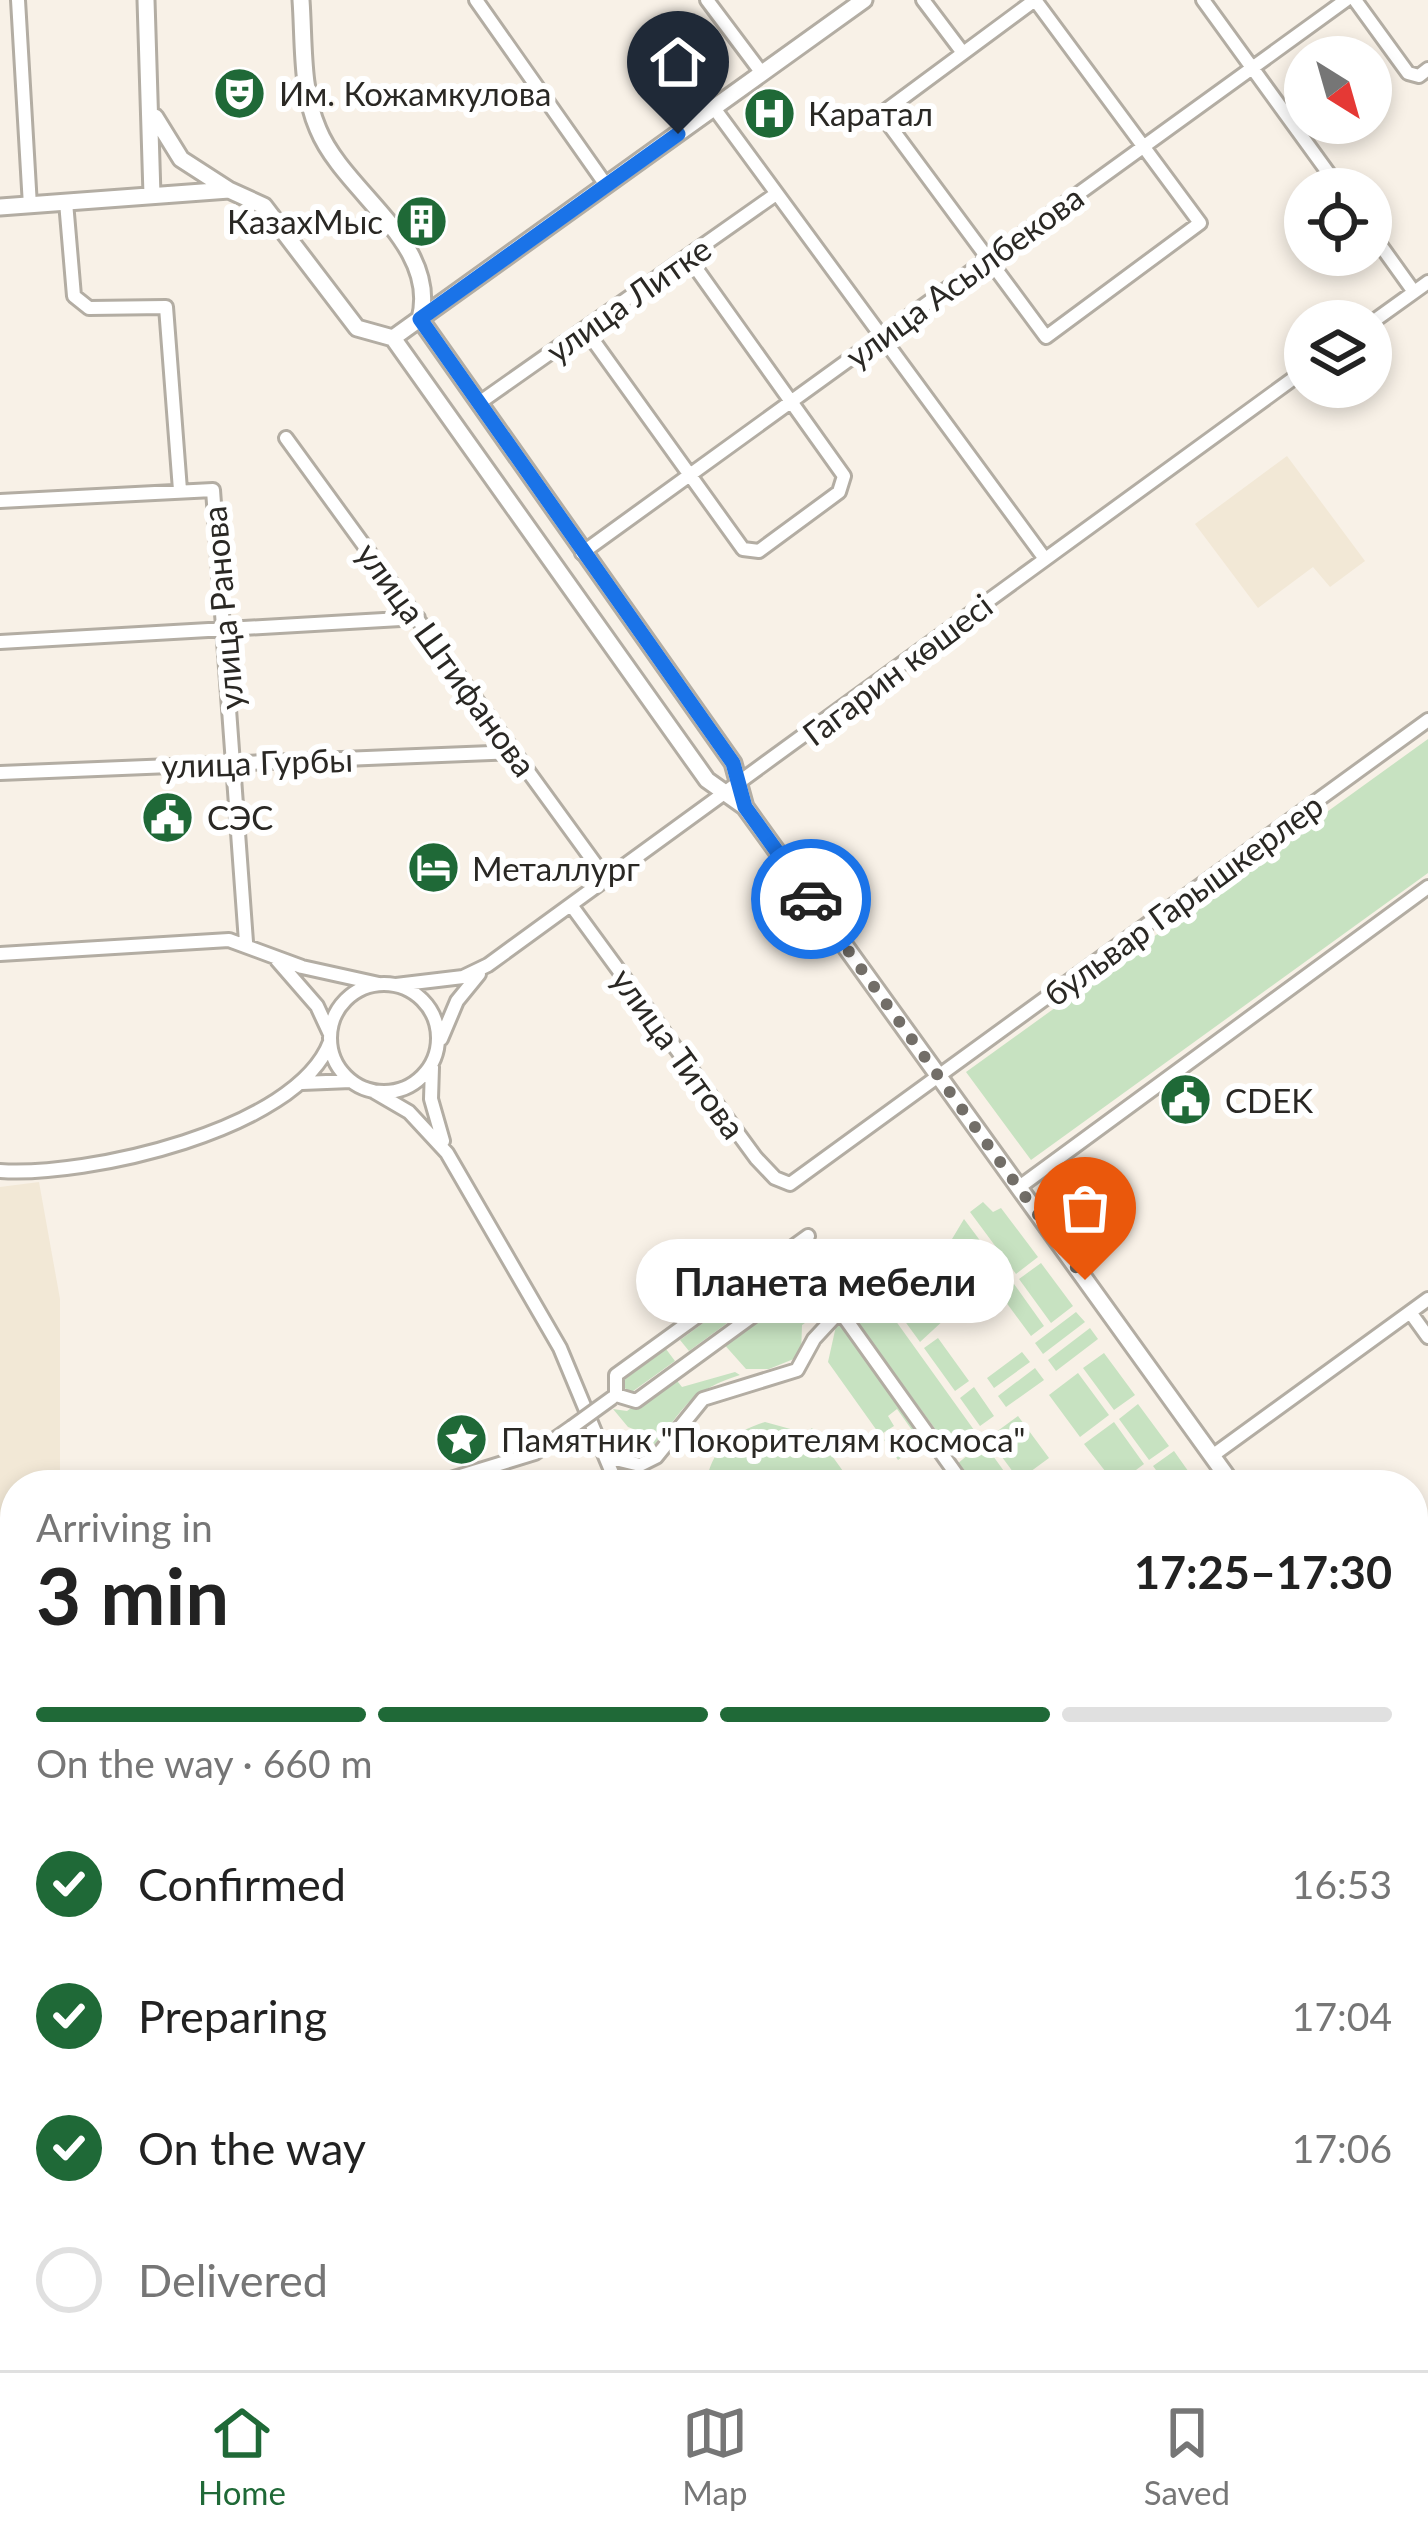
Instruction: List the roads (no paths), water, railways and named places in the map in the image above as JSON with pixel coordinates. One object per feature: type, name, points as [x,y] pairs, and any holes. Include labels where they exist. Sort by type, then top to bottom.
[{"type":"main road","points":[[146,0],[152,195]]},
{"type":"main road","points":[[301,0],[307,78],[319,134],[416,262],[426,298],[420,319]]},
{"type":"main road","points":[[393,338],[864,0]]},
{"type":"main road","points":[[152,108],[170,147],[229,190],[264,206],[357,328],[393,338],[707,780],[733,790],[1223,1470]]},
{"type":"main road","points":[[0,207],[229,190]]},
{"type":"main road","points":[[420,319],[733,763],[733,790]]},
{"type":"street","points":[[18,0],[31,206]]},
{"type":"street","points":[[476,0],[606,185]]},
{"type":"street","points":[[707,0],[761,72]]},
{"type":"street","points":[[923,0],[963,53]]},
{"type":"street","points":[[1035,0],[1200,223],[1046,337],[881,114],[1035,0]]},
{"type":"street","points":[[1203,0],[1325,168]]},
{"type":"street","points":[[1351,0],[1408,73],[1419,76],[1428,69]]},
{"type":"street","name":"улица Асылбекова","points":[[582,553],[1351,0]]},
{"type":"street","points":[[714,108],[1046,559]]},
{"type":"street","name":"улица Литке","points":[[478,403],[776,194]]},
{"type":"street","points":[[0,501],[180,490],[166,308],[89,308],[74,296],[66,202]]},
{"type":"street","points":[[585,329],[743,549],[759,551],[839,491],[844,476],[688,257]]},
{"type":"street","points":[[1392,261],[1414,292]]},
{"type":"street","points":[[1392,308],[1428,282]]},
{"type":"street","name":"Гагарин көшесі","points":[[488,965],[1284,385]]},
{"type":"street","name":"улица Штифанова","points":[[286,439],[607,880]]},
{"type":"street","name":"улица Ранова","points":[[180,490],[213,490],[246,942]]},
{"type":"street","points":[[0,642],[418,618]]},
{"type":"street","name":"бульвар Гарышкерлер","points":[[799,1182],[1428,721]]},
{"type":"street","name":"улица Гурбы","points":[[0,773],[514,752]]},
{"type":"street","points":[[1018,1188],[1428,887]]},
{"type":"street","name":"улица Титова","points":[[571,905],[756,1158],[782,1183],[799,1182]]},
{"type":"street","points":[[0,954],[246,942],[276,959],[396,985],[463,977],[488,965]]},
{"type":"street","points":[[276,959],[317,1006],[335,1061],[351,1081],[409,1112],[447,1153]]},
{"type":"street","points":[[488,965],[457,1001],[433,1063],[430,1099],[447,1153],[560,1348],[612,1470]]},
{"type":"street","points":[[301,1084],[330,1038],[344,1001],[379,984]]},
{"type":"street","points":[[396,985],[426,1002],[437,1022],[439,1044]]},
{"type":"street","points":[[373,1091],[408,1087],[433,1063]]},
{"type":"street","points":[[0,1171],[104,1164],[197,1136],[301,1084],[351,1081]]},
{"type":"street","points":[[614,1396],[616,1375],[808,1236]]},
{"type":"street","points":[[480,1470],[535,1453],[614,1396],[636,1400],[828,1261]]},
{"type":"street","points":[[753,1276],[771,1302]]},
{"type":"street","points":[[1212,1456],[1428,1299]]},
{"type":"street","points":[[607,1457],[640,1465],[656,1457],[703,1399],[797,1370],[814,1339],[840,1311],[953,1470]]},
{"type":"street","points":[[1410,1312],[1428,1337]]},
{"type":"street","points":[[668,1338],[687,1364]]},
{"type":"place","name":"Им. Кожамкулова","points":[[240,93]]},
{"type":"place","name":"Каратал","points":[[769,113]]},
{"type":"place","name":"КазахМыс","points":[[422,221]]},
{"type":"place","name":"СЭС","points":[[168,817]]},
{"type":"place","name":"Металлург","points":[[433,868]]},
{"type":"place","name":"CDEK","points":[[1186,1100]]},
{"type":"place","name":"Планета мебели","points":[[1085,1280]]},
{"type":"place","name":"Памятник \"Покорителям космоса\"","points":[[462,1439]]}]
